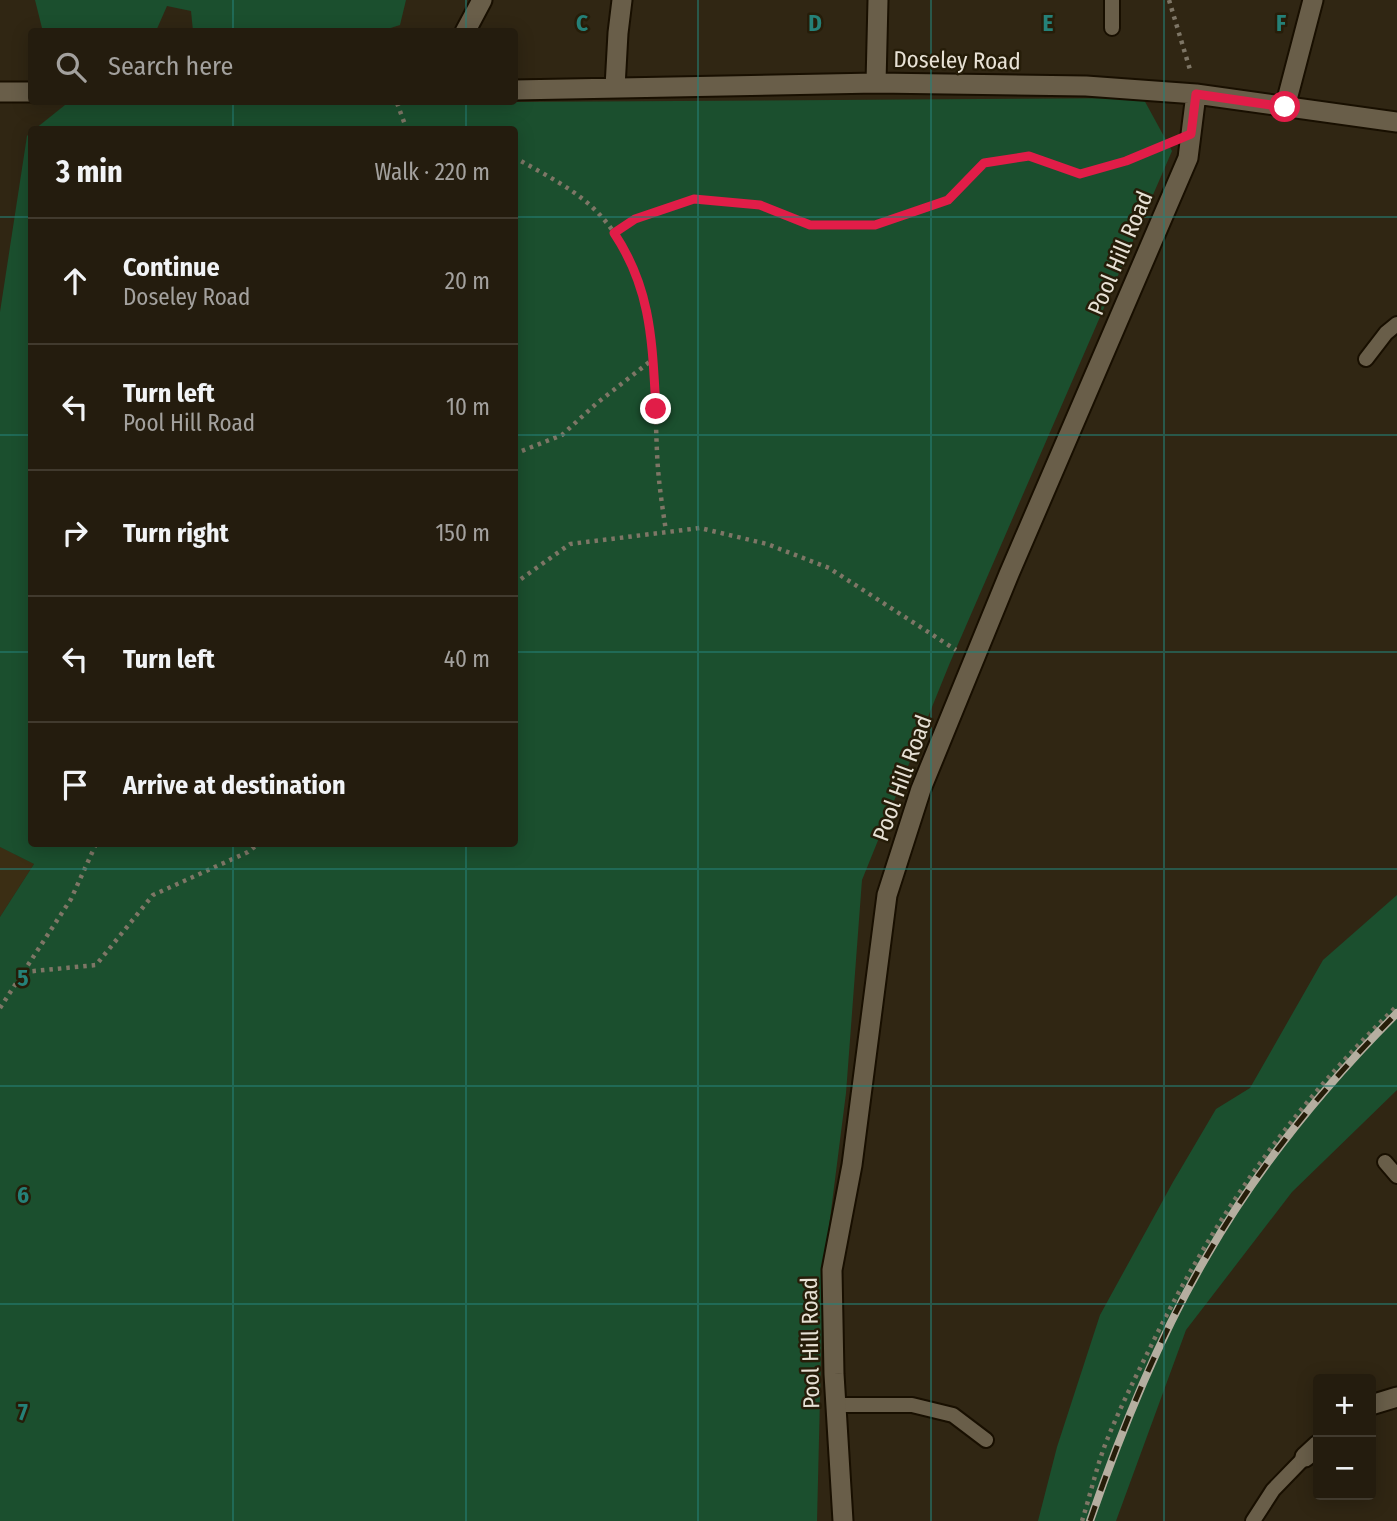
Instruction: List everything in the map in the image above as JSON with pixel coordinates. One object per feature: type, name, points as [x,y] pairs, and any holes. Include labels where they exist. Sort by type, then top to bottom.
[{"type":"street","points":[[467,28],[482,0]]},
{"type":"street","points":[[615,87],[622,0]]},
{"type":"street","points":[[876,83],[878,0]]},
{"type":"street","points":[[1285,107],[1313,0]]},
{"type":"street","name":"Doseley Road","points":[[518,90],[876,83],[1086,86],[1196,94],[1397,122]]},
{"type":"street","points":[[0,92],[28,92]]},
{"type":"street","name":"Pool Hill Road","points":[[843,1521],[835,1405],[832,1270],[852,1165],[887,895],[921,789],[1009,574],[1188,159],[1196,94]]},
{"type":"street","points":[[1376,1403],[1397,1397]]},
{"type":"lane","points":[[1112,0],[1112,28]]},
{"type":"lane","points":[[1366,359],[1386,333],[1397,324]]},
{"type":"lane","points":[[1385,1162],[1397,1176]]},
{"type":"lane","points":[[835,1405],[912,1405],[953,1415],[986,1440]]},
{"type":"lane","points":[[1253,1521],[1273,1490],[1312,1451]]},
{"type":"path","points":[[1169,0],[1196,94]]},
{"type":"path","points":[[398,105],[406,126]]},
{"type":"path","points":[[614,233],[635,219],[694,199],[760,205],[810,225],[875,225],[948,200],[984,163],[1029,156],[1080,174],[1126,161],[1191,134]]},
{"type":"path","points":[[518,159],[570,190],[597,212],[631,258],[647,308],[653,359],[657,453],[666,531]]},
{"type":"path","points":[[518,452],[562,435],[597,403],[653,359]]},
{"type":"path","points":[[518,581],[570,544],[700,528],[767,544],[829,568],[973,662]]},
{"type":"path","points":[[0,1008],[71,899],[95,847]]},
{"type":"path","points":[[24,972],[96,965],[153,895],[254,847]]},
{"type":"path","points":[[1082,1521],[1105,1445],[1136,1376],[1177,1293],[1230,1204],[1298,1112],[1350,1051],[1397,1006]]},
{"type":"shaded area","points":[[0,847],[34,864],[0,917]]},
{"type":"green space","points":[[35,0],[406,0],[400,25],[390,28],[193,28],[191,11],[167,6],[157,28],[42,28]]},
{"type":"green space","points":[[1143,98],[1172,151],[949,665],[862,880],[846,1093],[823,1274],[817,1521],[0,1521],[0,917],[34,864],[0,847],[0,312],[27,136],[28,847],[518,847],[518,126],[39,126],[65,105],[518,105],[518,102]]},
{"type":"green space","points":[[1397,895],[1397,1090],[1292,1192],[1186,1330],[1116,1521],[1038,1521],[1057,1447],[1100,1315],[1173,1182],[1216,1109],[1250,1088],[1323,960]]},
{"type":"railway","points":[[1090,1521],[1127,1420],[1156,1354],[1225,1225],[1269,1161],[1317,1099],[1397,1013]]},
{"type":"route","points":[[656,409],[647,308],[631,258],[614,233],[635,219],[694,199],[760,205],[810,225],[875,225],[948,200],[984,163],[1029,156],[1080,174],[1126,161],[1191,134],[1196,94],[1285,107]]}]
